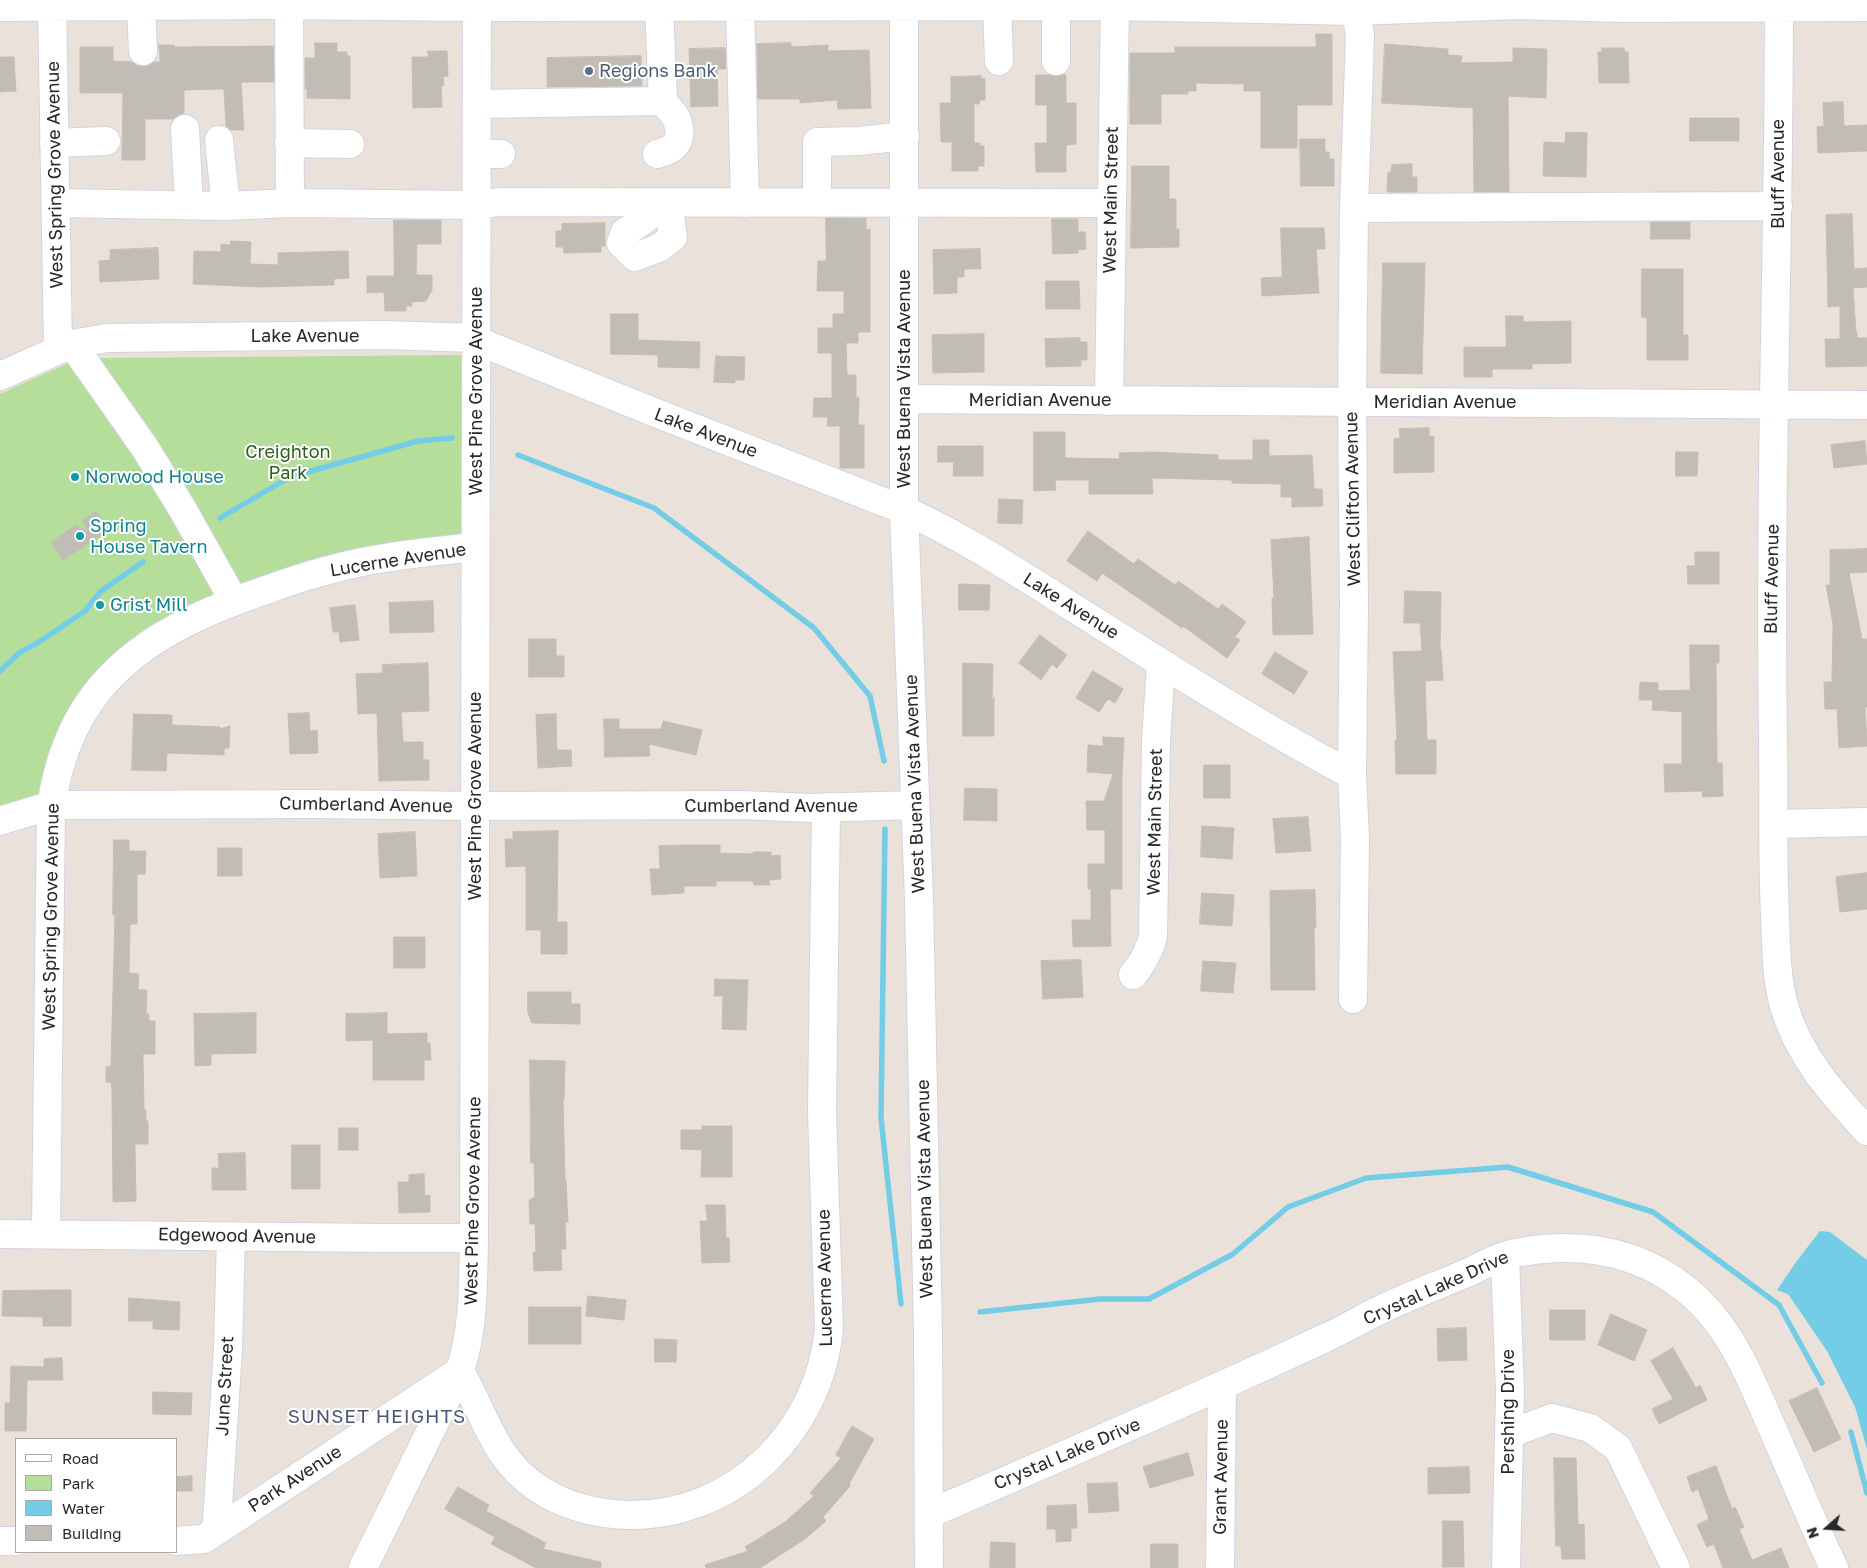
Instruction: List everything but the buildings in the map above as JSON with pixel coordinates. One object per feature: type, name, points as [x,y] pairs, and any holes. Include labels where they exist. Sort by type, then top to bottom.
[{"type":"street","points":[[0,7],[52,3],[142,6],[173,3],[599,4],[659,7],[904,3],[1056,6],[1151,3],[1356,6],[1779,4],[1867,8]]},
{"type":"street","name":"West Spring Grove Avenue","points":[[52,3],[56,203],[65,347]]},
{"type":"street","points":[[276,3],[289,143],[290,203]]},
{"type":"street","name":"West Buena Vista Avenue","points":[[904,3],[904,510],[920,900],[928,1324],[929,1568]]},
{"type":"street","name":"West Main Street","points":[[1109,401],[1114,3]]},
{"type":"street","name":"West Pine Grove Avenue","points":[[363,1568],[460,1371],[467,1351],[471,1314],[474,1238],[477,206],[489,154],[477,104],[477,4]]},
{"type":"street","points":[[994,4],[999,61]]},
{"type":"street","name":"Bluff Avenue","points":[[1779,4],[1778,206],[1771,618],[1775,930],[1784,1005],[1798,1041],[1813,1069],[1827,1088],[1867,1131]]},
{"type":"street","points":[[142,6],[143,51]]},
{"type":"street","points":[[1056,6],[1056,61]]},
{"type":"street","name":"West Clifton Avenue","points":[[1353,999],[1355,839],[1352,774],[1354,520],[1352,402],[1354,208],[1360,36],[1356,6]]},
{"type":"street","points":[[657,154],[668,151],[676,145],[679,134],[676,119],[663,101],[659,7]]},
{"type":"street","points":[[740,7],[745,203]]},
{"type":"street","points":[[477,104],[663,101]]},
{"type":"street","points":[[185,129],[189,205]]},
{"type":"street","points":[[817,203],[817,142],[859,141],[905,136]]},
{"type":"street","points":[[219,140],[226,206]]},
{"type":"street","points":[[54,143],[106,141]]},
{"type":"street","points":[[289,143],[350,144]]},
{"type":"street","points":[[56,203],[226,206],[290,203],[477,206],[499,202],[1111,203]]},
{"type":"street","points":[[1354,208],[1778,206]]},
{"type":"street","name":"Lake Avenue","points":[[0,376],[65,347],[107,338],[384,335],[476,338],[485,344],[647,410],[936,524],[1011,568],[1236,711],[1352,774]]},
{"type":"street","points":[[65,347],[150,457],[184,510],[234,601]]},
{"type":"street","name":"Meridian Avenue","points":[[904,399],[1867,405]]},
{"type":"street","name":"Lucerne Avenue","points":[[234,601],[300,578],[342,566],[384,558],[476,547]]},
{"type":"street","name":"West Spring Grove Avenue","points":[[46,1233],[51,807],[61,760],[81,716],[110,677],[129,659],[165,634],[196,617],[234,601]]},
{"type":"street","name":"West Main Street","points":[[1133,975],[1141,966],[1153,937],[1156,740],[1161,663]]},
{"type":"street","name":"Cumberland Avenue","points":[[0,821],[63,805],[742,805],[826,808],[915,805]]},
{"type":"street","name":"Lucerne Avenue","points":[[460,1371],[471,1390],[488,1433],[510,1464],[539,1489],[574,1506],[595,1512],[639,1515],[690,1506],[711,1498],[731,1488],[749,1475],[773,1454],[794,1428],[806,1408],[823,1369],[829,1329],[822,1111],[826,808]]},
{"type":"street","points":[[1774,824],[1867,822]]},
{"type":"street","name":"Edgewood Avenue","points":[[0,1234],[474,1238]]},
{"type":"street","name":"June Street","points":[[210,1535],[216,1529],[217,1523],[228,1348],[231,1236]]},
{"type":"street","name":"Crystal Lake Drive","points":[[929,1514],[1222,1386],[1339,1332],[1404,1299],[1505,1256],[1536,1250],[1587,1249],[1612,1253],[1651,1266],[1671,1278],[1690,1293],[1722,1328],[1746,1368],[1834,1568]]},
{"type":"street","name":"Pershing Drive","points":[[1505,1256],[1510,1392],[1506,1568]]},
{"type":"street","name":"Park Avenue","points":[[178,1541],[204,1539],[460,1371]]},
{"type":"street","name":"Grant Avenue","points":[[1220,1568],[1222,1386]]},
{"type":"street","points":[[1509,1434],[1552,1418],[1590,1428],[1618,1448],[1676,1568]]},
{"type":"street","points":[[0,1542],[15,1541]]},
{"type":"green space","name":"Creighton Park","points":[[467,355],[468,540],[241,590],[100,358]]},
{"type":"green space","points":[[73,361],[134,451],[204,569],[215,600],[99,670],[42,799],[0,812],[0,394]]},
{"type":"water","points":[[1820,1231],[1830,1232],[1867,1260],[1867,1449],[1855,1407],[1827,1351],[1788,1294],[1777,1290]]},
{"type":"waterway","points":[[220,518],[290,477],[418,441],[452,438]]},
{"type":"waterway","points":[[518,455],[654,508],[814,628],[870,696],[884,761]]},
{"type":"waterway","points":[[0,671],[19,653],[85,611],[101,591],[143,562]]},
{"type":"waterway","points":[[885,829],[881,1118],[901,1304]]},
{"type":"waterway","points":[[980,1312],[1100,1299],[1149,1299],[1233,1254],[1288,1207],[1366,1178],[1508,1167],[1653,1212],[1779,1305],[1822,1383]]},
{"type":"waterway","points":[[1851,1432],[1867,1493]]},
{"type":"place","name":"Regions Bank","points":[[589,71]]},
{"type":"place","name":"Norwood House","points":[[75,477]]},
{"type":"place","name":"Spring House Tavern","points":[[80,536]]},
{"type":"place","name":"Grist Mill","points":[[100,605]]},
{"type":"district","name":"SUNSET HEIGHTS","points":[[377,1417]]}]
